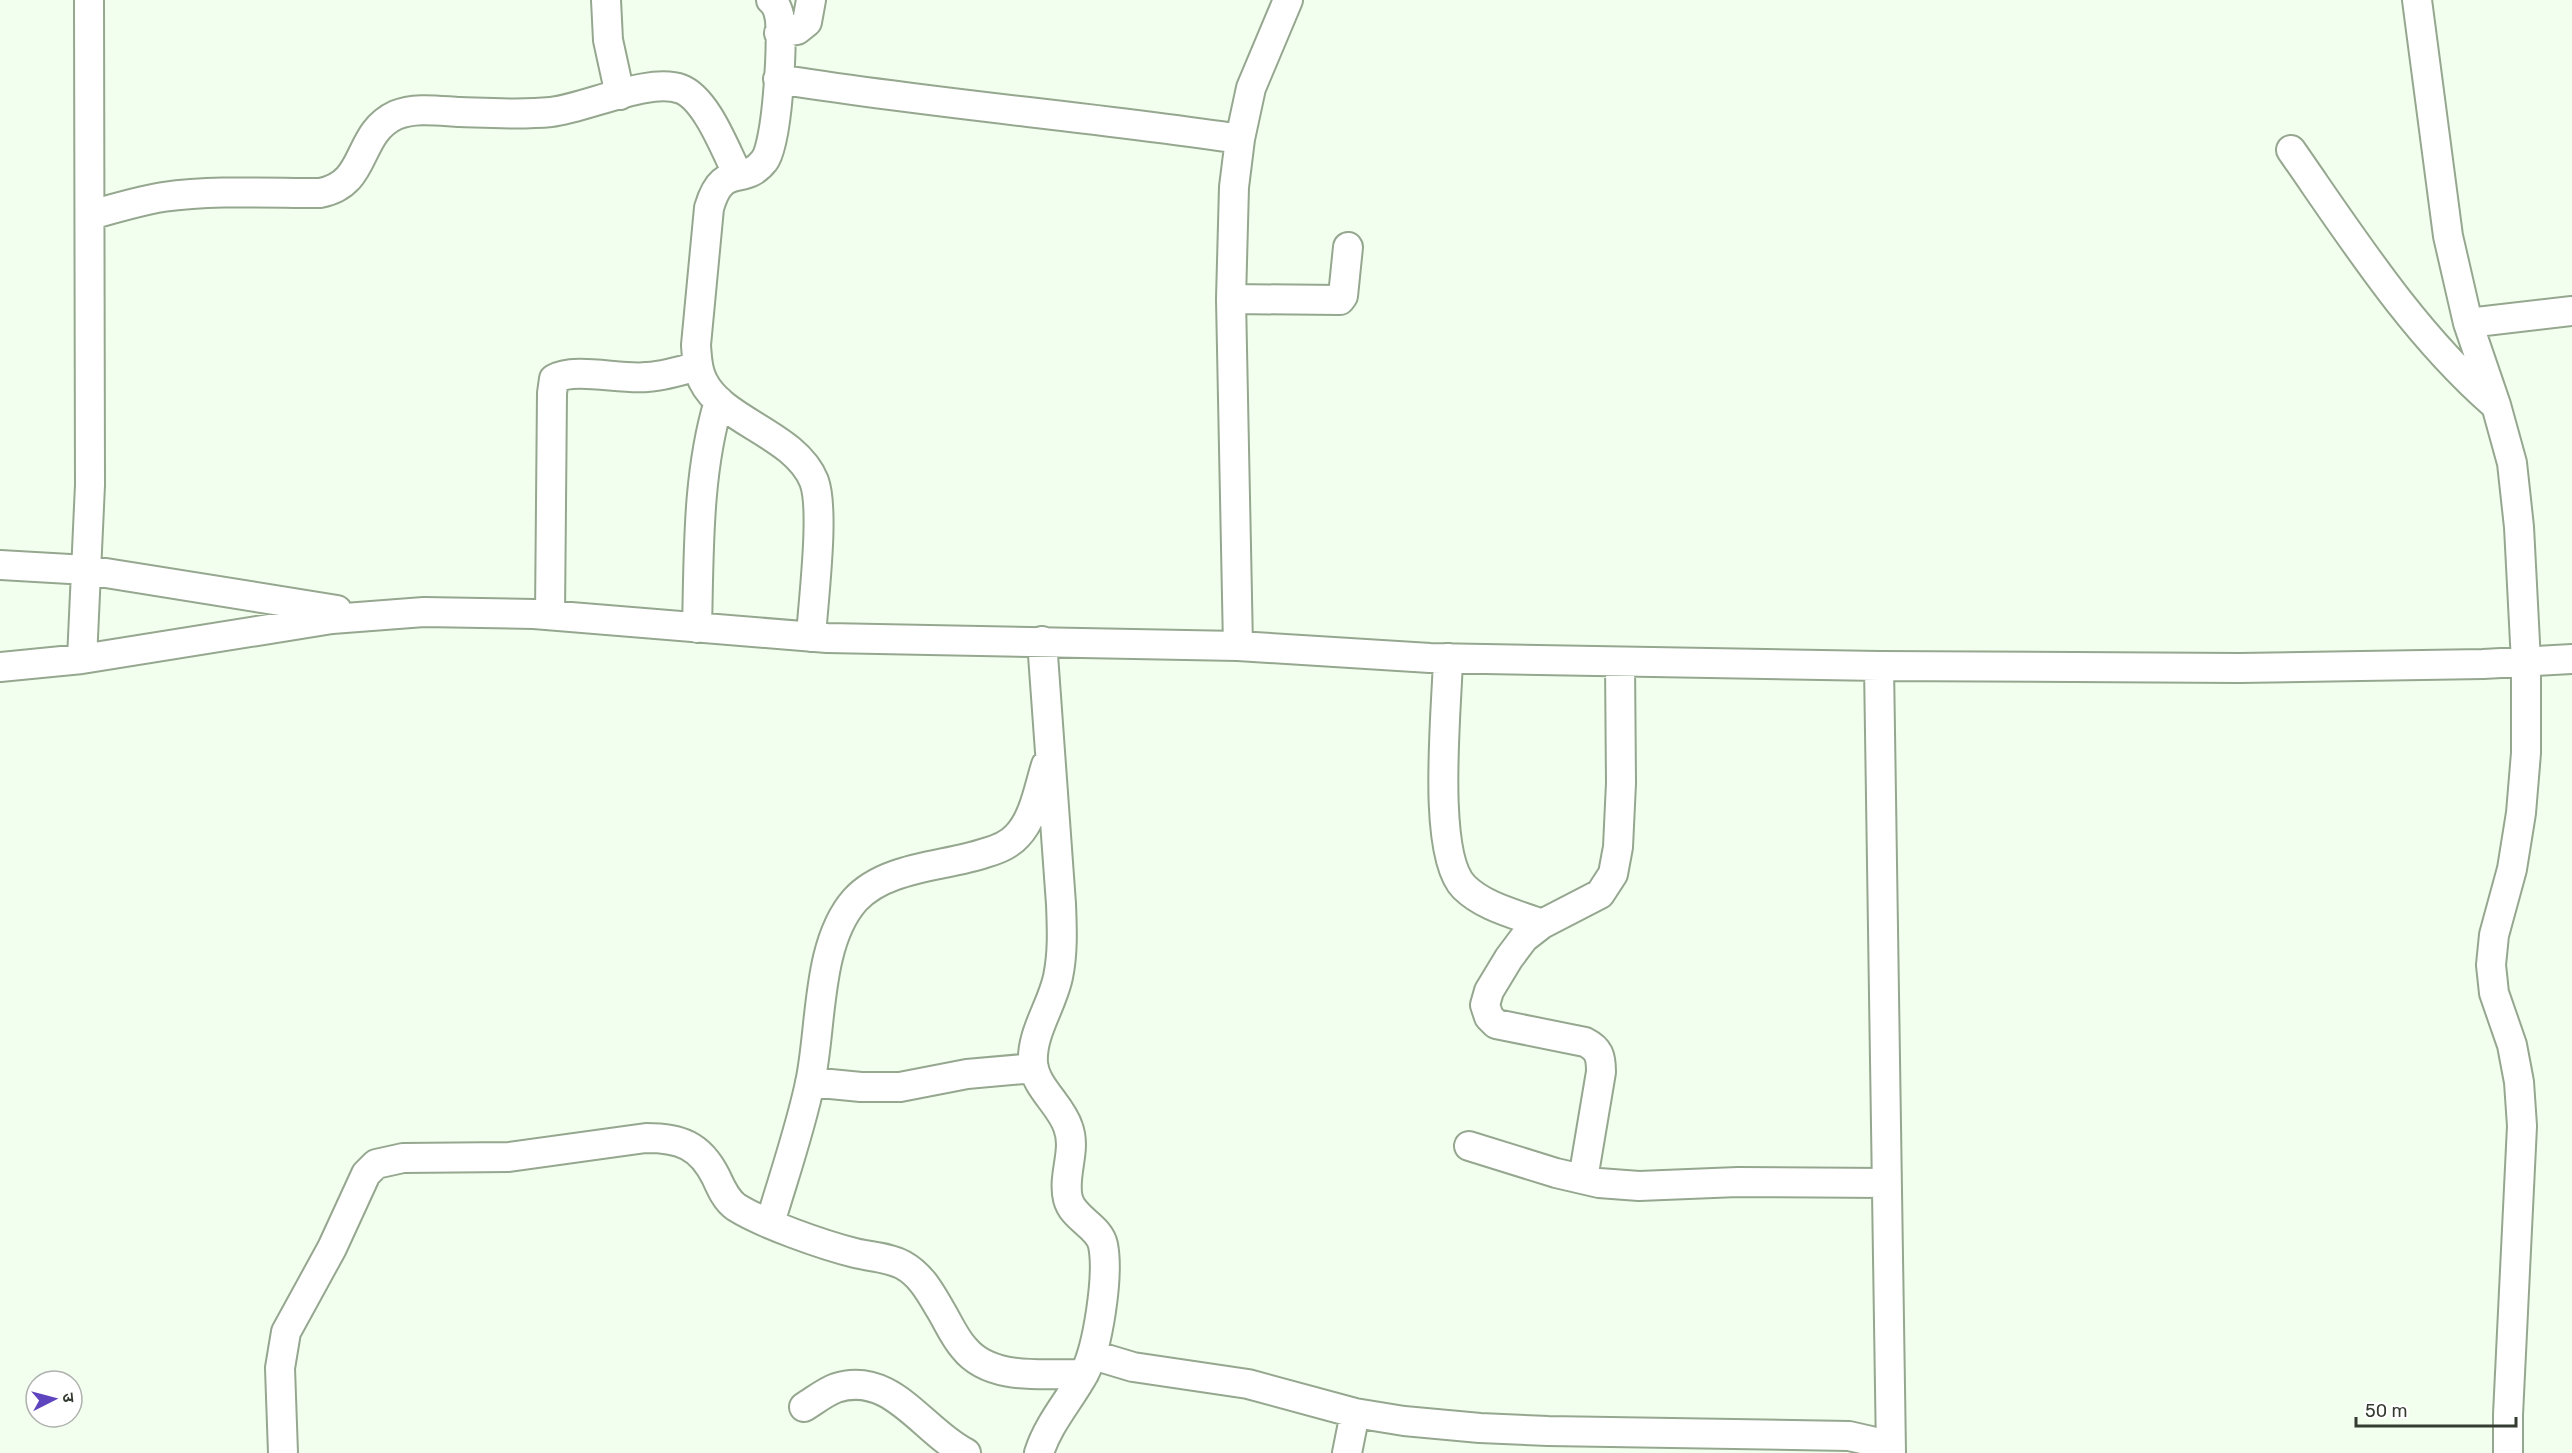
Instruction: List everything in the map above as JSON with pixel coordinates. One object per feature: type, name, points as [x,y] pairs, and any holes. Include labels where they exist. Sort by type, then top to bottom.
[{"type":"street","points":[[82,659],[90,485],[92,215],[89,0]]},
{"type":"street","points":[[606,0],[608,40],[620,95]]},
{"type":"street","points":[[771,0],[776,4],[780,19],[772,147],[765,160],[754,171],[724,180],[714,191],[710,208],[696,345],[698,366],[703,383],[719,401],[795,454],[808,467],[815,484],[819,512],[811,637]]},
{"type":"street","points":[[779,33],[797,30],[807,22],[812,0]]},
{"type":"street","points":[[1238,646],[1231,299],[1234,187],[1240,139],[1251,88],[1288,0]]},
{"type":"street","points":[[2417,0],[2448,236],[2468,323],[2496,405],[2512,463],[2519,527],[2526,662],[2526,753],[2521,813],[2512,869],[2494,935],[2491,965],[2494,993],[2512,1045],[2519,1082],[2522,1126],[2508,1453]]},
{"type":"street","points":[[778,79],[889,97],[1147,126],[1240,139]]},
{"type":"street","points":[[92,215],[164,197],[201,194],[320,193],[335,190],[353,174],[370,138],[382,124],[397,115],[422,111],[521,114],[554,112],[661,87],[681,89],[696,99],[707,115],[738,175]]},
{"type":"street","points":[[2291,150],[2385,286],[2466,379],[2496,405]]},
{"type":"street","points":[[1231,299],[1340,300],[1343,296],[1348,247]]},
{"type":"street","points":[[2468,323],[2572,311]]},
{"type":"street","points":[[550,615],[554,379],[564,374],[614,378],[646,377],[698,366]]},
{"type":"street","points":[[697,628],[701,513],[709,443],[719,401]]},
{"type":"street","points":[[0,565],[87,570],[375,615]]},
{"type":"street","points":[[0,667],[82,659],[320,621],[424,612],[550,615],[811,637],[1238,646],[1448,658],[1620,662],[2239,669],[2572,659]]},
{"type":"street","points":[[1039,1453],[1043,1440],[1088,1364],[1103,1284],[1105,1260],[1102,1242],[1073,1211],[1068,1200],[1066,1186],[1072,1156],[1068,1126],[1034,1068],[1035,1039],[1058,978],[1062,946],[1042,641]]},
{"type":"street","points":[[1448,658],[1443,823],[1448,858],[1463,886],[1487,903],[1542,924]]},
{"type":"street","points":[[1583,1179],[1601,1072],[1601,1058],[1596,1047],[1585,1042],[1496,1024],[1489,1017],[1485,1005],[1489,991],[1524,938],[1542,924],[1600,894],[1613,874],[1618,847],[1621,783],[1620,662]]},
{"type":"street","points":[[1879,666],[1891,1453]]},
{"type":"street","points":[[770,1222],[810,1082],[827,964],[839,922],[856,900],[878,882],[964,860],[997,849],[1017,837],[1030,815],[1050,752]]},
{"type":"street","points":[[810,1082],[861,1087],[900,1087],[967,1074],[1034,1068]]},
{"type":"street","points":[[283,1453],[280,1368],[286,1332],[332,1248],[366,1174],[376,1164],[403,1158],[509,1157],[646,1138],[667,1138],[686,1143],[703,1156],[723,1193],[734,1206],[829,1245],[856,1253],[883,1257],[918,1275],[964,1350],[982,1364],[1003,1372],[1088,1364],[1133,1367],[1248,1384],[1356,1413],[1524,1442],[1849,1436],[1871,1441],[1891,1453]]},
{"type":"street","points":[[1469,1146],[1556,1173],[1639,1186],[1738,1182],[1886,1183]]},
{"type":"street","points":[[804,1407],[836,1388],[861,1385],[887,1392],[910,1408],[934,1432],[966,1453]]},
{"type":"street","points":[[1347,1453],[1356,1413]]}]
